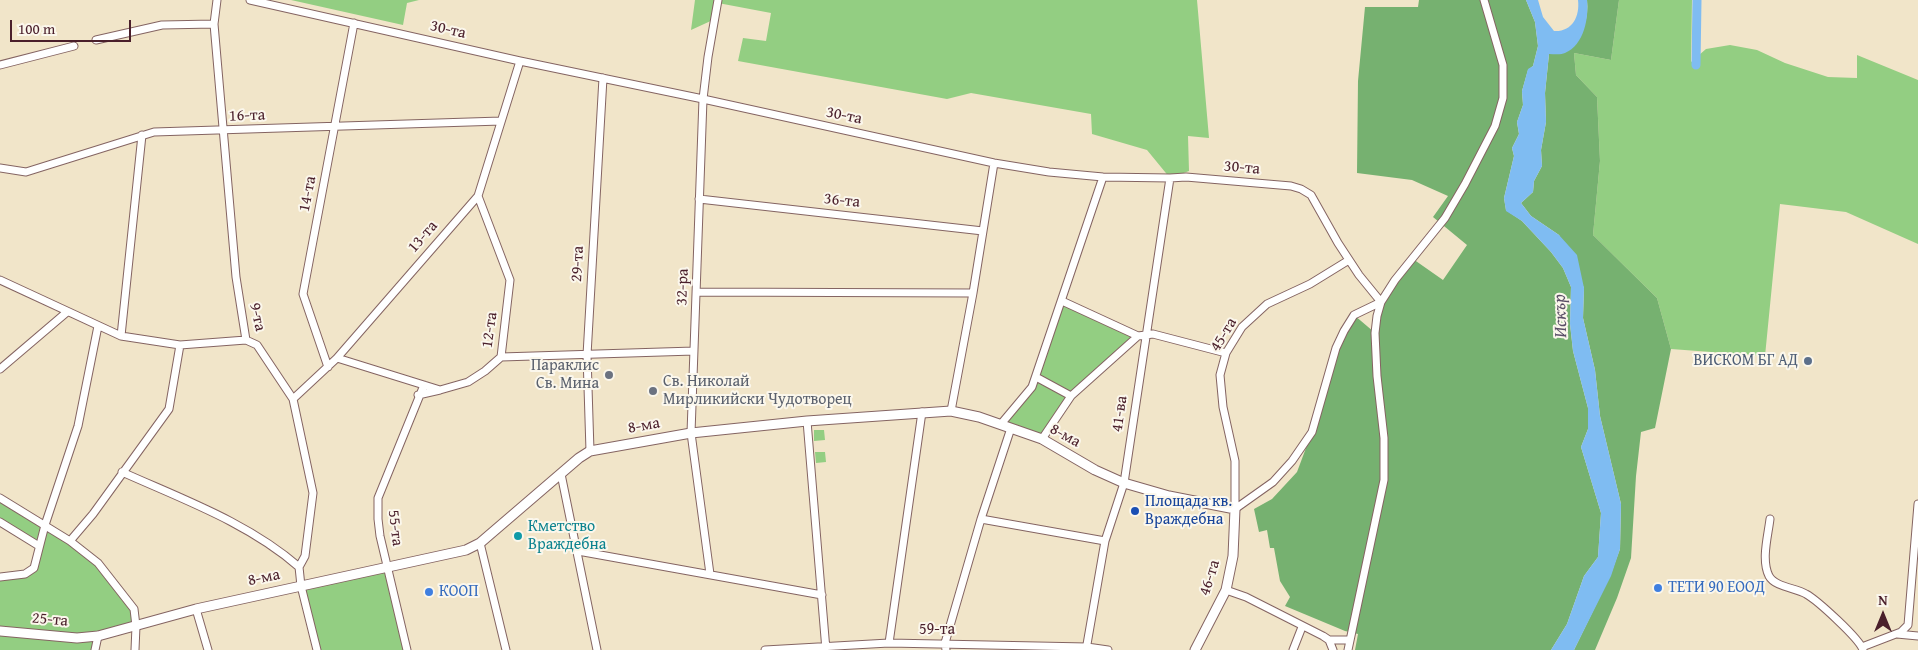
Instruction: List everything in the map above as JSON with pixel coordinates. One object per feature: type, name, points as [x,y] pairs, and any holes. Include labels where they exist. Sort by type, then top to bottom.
[{"type":"street","name":"9-та","points":[[217,0],[214,24],[236,277],[246,340],[257,345],[293,399],[313,494],[304,556],[299,567],[301,586],[317,650]]},
{"type":"street","name":"30-та","points":[[250,0],[520,61],[994,163],[1049,172],[1103,177],[1170,178],[1186,176],[1300,189],[1311,195],[1349,260],[1381,302]]},
{"type":"street","name":"32-ра","points":[[710,574],[692,433],[703,99],[718,0]]},
{"type":"street","points":[[1348,650],[1384,480],[1384,438],[1377,376],[1375,333],[1377,316],[1381,302],[1396,280],[1445,218],[1466,184],[1496,126],[1503,98],[1503,65],[1484,0]]},
{"type":"street","name":"14-та","points":[[328,367],[303,294],[354,22]]},
{"type":"street","points":[[96,40],[162,25],[214,24]]},
{"type":"street","points":[[0,65],[74,46]]},
{"type":"street","name":"13-та","points":[[293,399],[337,358],[478,196],[520,61]]},
{"type":"street","name":"29-та","points":[[590,452],[587,355],[603,78]]},
{"type":"street","name":"16-та","points":[[0,168],[26,172],[154,132],[335,128],[501,121]]},
{"type":"street","points":[[121,336],[142,135]]},
{"type":"street","points":[[951,411],[973,293],[994,163]]},
{"type":"street","points":[[1001,424],[1032,388],[1103,177]]},
{"type":"street","name":"41-ва","points":[[1087,648],[1105,541],[1124,483],[1142,335],[1170,178]]},
{"type":"street","name":"12-та","points":[[418,395],[468,382],[501,357],[510,280],[478,196]]},
{"type":"street","name":"36-та","points":[[699,199],[982,231]]},
{"type":"street","name":"45-та","points":[[1235,509],[1235,461],[1224,407],[1220,375],[1226,353],[1242,326],[1267,304],[1310,284],[1349,260]]},
{"type":"street","points":[[0,280],[121,336],[180,345],[246,340]]},
{"type":"street","points":[[696,292],[973,293]]},
{"type":"street","points":[[1062,301],[1142,335],[1153,334],[1226,353]]},
{"type":"street","points":[[1235,509],[1274,482],[1292,461],[1312,432],[1336,348],[1344,331],[1354,315],[1381,302]]},
{"type":"street","points":[[0,369],[66,312]]},
{"type":"street","points":[[0,577],[25,574],[34,568],[45,525],[78,426],[98,326]]},
{"type":"street","points":[[1042,439],[1072,396],[1142,335]]},
{"type":"street","points":[[70,542],[93,514],[170,409],[180,345]]},
{"type":"street","points":[[501,357],[694,351]]},
{"type":"street","points":[[337,358],[440,390]]},
{"type":"street","points":[[1036,377],[1072,396]]},
{"type":"street","name":"55-та","points":[[407,650],[387,567],[378,519],[378,498],[418,395],[424,385]]},
{"type":"street","name":"8-ма","points":[[98,636],[196,609],[466,550],[480,543],[579,458],[590,452],[692,433],[807,421],[951,411],[979,417],[1042,439],[1096,470],[1124,483],[1169,496],[1235,509]]},
{"type":"street","points":[[889,643],[922,412]]},
{"type":"street","points":[[807,421],[826,649]]},
{"type":"street","points":[[945,647],[981,519],[1011,428]]},
{"type":"street","points":[[122,472],[244,529],[289,558],[299,567]]},
{"type":"street","points":[[561,474],[578,551],[596,650]]},
{"type":"street","points":[[0,498],[45,525],[98,563],[134,609],[136,626],[135,650]]},
{"type":"street","points":[[1770,519],[1766,563],[1768,575],[1772,581],[1799,591],[1815,600],[1863,648],[1905,629],[1909,620],[1918,504]]},
{"type":"street","name":"46-та","points":[[1195,650],[1226,590],[1233,556],[1235,509]]},
{"type":"street","points":[[981,519],[1105,541]]},
{"type":"street","points":[[0,522],[39,546]]},
{"type":"street","points":[[480,543],[506,650]]},
{"type":"street","points":[[578,551],[822,595]]},
{"type":"street","points":[[1226,590],[1246,596],[1330,640],[1349,640]]},
{"type":"street","points":[[196,609],[208,650]]},
{"type":"street","points":[[1293,650],[1302,626]]},
{"type":"street","name":"25-та","points":[[0,631],[77,638],[98,636]]},
{"type":"street","points":[[1896,634],[1918,636]]},
{"type":"street","points":[[95,650],[98,636]]},
{"type":"street","points":[[1330,640],[1333,650]]},
{"type":"street","name":"59-та","points":[[765,650],[826,649],[889,643],[945,647],[1087,648],[1108,650]]},
{"type":"green space","points":[[291,0],[419,0],[407,3],[403,25]]},
{"type":"green space","points":[[695,0],[1197,0],[1209,138],[1188,136],[1189,171],[1170,178],[1147,150],[1092,134],[1091,114],[971,93],[947,99],[738,61],[743,38],[766,41],[771,13],[718,3],[715,19],[691,30]]},
{"type":"green space","points":[[1419,0],[1526,0],[1535,22],[1538,46],[1533,66],[1528,70],[1522,91],[1523,105],[1517,122],[1519,134],[1512,148],[1514,156],[1504,198],[1506,210],[1522,221],[1551,252],[1563,268],[1571,287],[1570,324],[1573,351],[1588,408],[1588,429],[1581,447],[1601,513],[1598,557],[1584,576],[1567,624],[1551,650],[1355,650],[1358,634],[1345,631],[1285,606],[1290,597],[1280,581],[1274,548],[1270,548],[1267,530],[1259,532],[1254,509],[1272,499],[1297,472],[1312,432],[1336,348],[1354,315],[1374,332],[1381,302],[1413,259],[1443,280],[1467,245],[1433,217],[1448,196],[1412,180],[1357,173],[1358,81],[1365,7],[1418,7]]},
{"type":"green space","points":[[1587,0],[1619,0],[1611,60],[1574,53],[1576,75],[1597,97],[1600,161],[1593,235],[1657,298],[1671,349],[1655,428],[1641,432],[1636,476],[1631,558],[1617,598],[1595,650],[1574,650],[1610,576],[1620,549],[1621,504],[1600,416],[1595,370],[1583,318],[1584,288],[1559,235],[1531,216],[1521,203],[1533,192],[1534,181],[1542,166],[1541,150],[1546,122],[1545,93],[1549,54],[1573,47],[1585,25]]},
{"type":"green space","points":[[1619,0],[1692,0],[1691,62],[1706,49],[1730,45],[1757,50],[1785,63],[1828,77],[1857,78],[1857,55],[1918,80],[1918,244],[1846,212],[1780,204],[1765,356],[1671,349],[1657,298],[1593,235],[1600,161],[1597,97],[1576,75],[1574,53],[1611,60]]},
{"type":"green space","points":[[1062,301],[1138,336],[1071,396],[1042,439],[1001,424],[1032,387]]},
{"type":"green space","points":[[814,430],[824,430],[825,440],[814,441]]},
{"type":"green space","points":[[815,452],[825,452],[826,462],[816,463]]},
{"type":"green space","points":[[0,498],[98,563],[134,609],[136,626],[98,636],[95,650],[0,650],[0,577],[25,574],[34,568],[39,546],[0,522]]},
{"type":"green space","points":[[387,567],[407,650],[317,650],[301,586]]},
{"type":"water","points":[[1526,0],[1538,0],[1543,17],[1554,31],[1560,31],[1566,29],[1574,22],[1578,12],[1578,0],[1587,0],[1586,23],[1577,44],[1563,54],[1549,54],[1545,93],[1546,122],[1541,150],[1542,166],[1534,181],[1533,192],[1521,203],[1531,216],[1559,235],[1577,255],[1584,288],[1583,318],[1595,370],[1600,416],[1621,504],[1620,549],[1611,576],[1574,650],[1551,650],[1567,624],[1584,576],[1598,557],[1601,513],[1581,447],[1588,429],[1588,408],[1573,351],[1570,324],[1571,287],[1563,268],[1551,252],[1522,221],[1506,211],[1504,198],[1514,156],[1512,148],[1519,134],[1517,122],[1523,105],[1522,91],[1528,69],[1533,66],[1538,46],[1535,22]]},
{"type":"waterway","points":[[1696,65],[1697,0]]},
{"type":"place","name":"ВИСКОМ БГ АД","points":[[1808,361]]},
{"type":"place","name":"Параклис Св. Мина","points":[[609,375]]},
{"type":"place","name":"Св. Николай Мирликийски Чудотворец","points":[[653,391]]},
{"type":"place","name":"Площада кв. Враждебна","points":[[1135,511]]},
{"type":"place","name":"Кметство Враждебна","points":[[518,536]]},
{"type":"place","name":"ТЕТИ 90 ЕООД","points":[[1658,588]]},
{"type":"place","name":"КООП","points":[[429,592]]},
{"type":"water label","name":"Искър","points":[[1561,316]]}]
